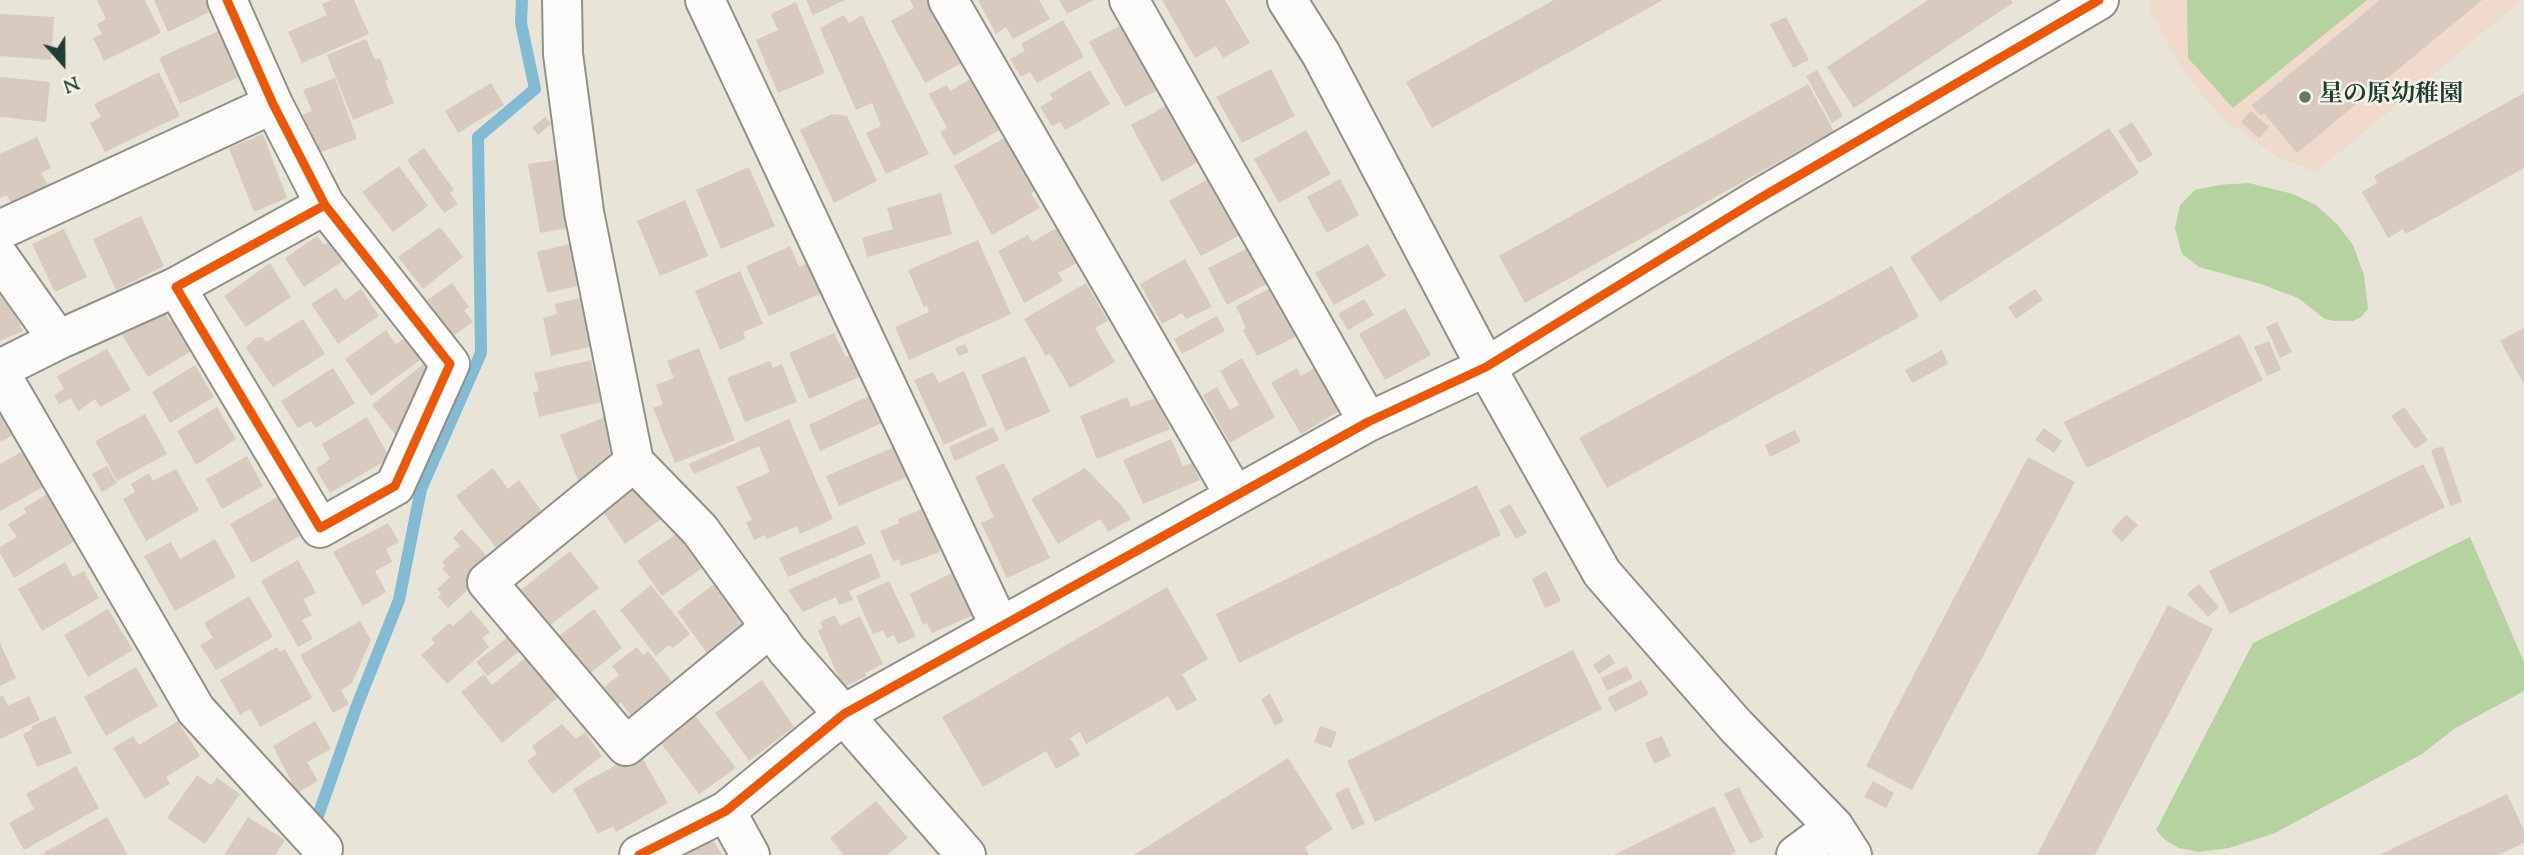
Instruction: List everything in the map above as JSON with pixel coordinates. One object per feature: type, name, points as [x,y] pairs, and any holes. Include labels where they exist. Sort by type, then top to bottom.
[{"type":"street","points":[[176,287],[320,528],[395,486],[450,363],[325,205],[273,104],[227,0]]},
{"type":"street","points":[[562,0],[563,54],[584,212],[634,462],[700,530],[787,650],[966,855]]},
{"type":"street","points":[[705,0],[1000,627]]},
{"type":"street","points":[[948,0],[1235,496]]},
{"type":"street","points":[[1129,0],[1368,422]]},
{"type":"street","points":[[1287,0],[1321,54],[1486,367],[1602,573],[1735,725],[1843,841],[1796,855]]},
{"type":"street","points":[[639,855],[726,811],[844,714],[1368,422],[1486,367],[1757,200],[2099,0]]},
{"type":"street","points":[[0,230],[273,104]]},
{"type":"street","points":[[323,849],[196,710],[0,371],[58,340],[176,287],[325,205]]},
{"type":"street","points":[[0,258],[58,340]]},
{"type":"street","points":[[634,462],[487,582],[626,746],[771,627]]},
{"type":"street","points":[[726,811],[750,855]]},
{"type":"shaded area","name":"星の原幼稚園","points":[[2151,0],[2522,0],[2316,172],[2278,157],[2223,119],[2185,74],[2149,9]]},
{"type":"green space","points":[[2187,0],[2367,0],[2233,108],[2188,58]]},
{"type":"green space","points":[[2249,183],[2293,194],[2316,205],[2337,224],[2353,245],[2364,275],[2368,309],[2361,317],[2353,321],[2325,319],[2298,298],[2261,284],[2199,267],[2182,254],[2175,228],[2180,205],[2195,190]]},
{"type":"green space","points":[[2470,537],[2524,662],[2524,691],[2454,729],[2422,754],[2275,833],[2229,848],[2199,852],[2179,848],[2165,840],[2156,830],[2253,643]]},
{"type":"building","points":[[97,0],[145,0],[161,33],[104,61],[93,38],[102,34],[97,24],[106,19]]},
{"type":"building","points":[[154,0],[216,0],[219,7],[168,32]]},
{"type":"building","points":[[331,0],[354,0],[369,34],[302,63],[288,32],[327,15],[322,4]]},
{"type":"building","points":[[806,0],[845,0],[813,15]]},
{"type":"building","points":[[910,0],[936,0],[969,59],[925,83],[891,21],[914,8]]},
{"type":"building","points":[[978,0],[1039,0],[1050,19],[1013,39],[1006,27],[996,34]]},
{"type":"building","points":[[1059,0],[1094,0],[1067,14]]},
{"type":"building","points":[[1162,0],[1225,0],[1250,43],[1223,58],[1216,46],[1195,58]]},
{"type":"building","points":[[1554,0],[1663,0],[1432,128],[1406,82]]},
{"type":"building","points":[[1928,0],[2011,0],[2013,3],[1854,108],[1827,67]]},
{"type":"building","points":[[2380,0],[2482,0],[2297,153],[2264,113],[2261,116],[2252,105]]},
{"type":"building","points":[[796,2],[825,73],[778,93],[756,40],[778,30],[771,14]]},
{"type":"building","points":[[0,14],[54,17],[51,60],[0,56]]},
{"type":"building","points":[[844,15],[849,23],[862,15],[929,154],[886,174],[866,133],[881,126],[872,103],[856,110],[820,28]]},
{"type":"building","points":[[1786,17],[1809,60],[1793,68],[1770,24]]},
{"type":"building","points":[[1063,20],[1084,57],[1037,83],[1030,72],[1021,77],[1010,59],[1025,51],[1021,44]]},
{"type":"building","points":[[1131,20],[1167,85],[1125,107],[1089,42]]},
{"type":"building","points":[[225,28],[246,74],[180,104],[159,58]]},
{"type":"building","points":[[366,39],[375,60],[380,58],[394,103],[353,120],[327,55]]},
{"type":"building","points":[[1271,69],[1295,116],[1242,143],[1216,97]]},
{"type":"building","points":[[1090,70],[1110,104],[1065,130],[1060,122],[1052,126],[1040,107],[1053,99],[1050,94]]},
{"type":"building","points":[[1817,70],[1843,116],[1832,123],[1806,76]]},
{"type":"building","points":[[159,72],[180,116],[105,152],[90,123],[101,117],[94,104]]},
{"type":"building","points":[[978,75],[1008,125],[954,156],[940,132],[947,128],[929,94],[947,85],[950,91]]},
{"type":"building","points":[[0,77],[50,82],[46,122],[0,117]]},
{"type":"building","points":[[335,78],[357,139],[310,156],[296,117],[312,111],[303,90]]},
{"type":"building","points":[[491,83],[504,105],[458,133],[445,111]]},
{"type":"building","points":[[1808,84],[1834,131],[1525,303],[1499,256]]},
{"type":"building","points":[[2524,93],[2524,168],[2406,234],[2403,229],[2388,238],[2362,192],[2377,183],[2374,176]]},
{"type":"building","points":[[1175,101],[1207,157],[1162,182],[1131,125]]},
{"type":"building","points":[[2251,111],[2269,127],[2259,138],[2241,122]]},
{"type":"building","points":[[832,114],[847,116],[877,181],[834,203],[800,130]]},
{"type":"building","points":[[545,117],[551,124],[538,135],[532,128]]},
{"type":"building","points":[[2132,122],[2153,155],[2139,163],[2118,131]]},
{"type":"building","points":[[2109,128],[2139,173],[1940,302],[1910,257]]},
{"type":"building","points":[[1306,130],[1331,174],[1279,203],[1254,159]]},
{"type":"building","points":[[263,134],[287,198],[254,212],[229,148]]},
{"type":"building","points":[[1010,135],[1039,188],[1031,193],[1040,208],[992,235],[954,166]]},
{"type":"building","points":[[37,137],[51,168],[41,173],[49,187],[12,204],[7,195],[0,198],[0,154]]},
{"type":"building","points":[[424,148],[454,190],[450,193],[458,204],[444,213],[407,160]]},
{"type":"building","points":[[563,159],[574,227],[540,233],[528,164]]},
{"type":"building","points":[[399,166],[428,206],[393,232],[362,192]]},
{"type":"building","points":[[749,167],[775,226],[721,249],[696,190]]},
{"type":"building","points":[[1217,174],[1249,230],[1201,256],[1169,201]]},
{"type":"building","points":[[1340,179],[1359,215],[1327,233],[1307,197]]},
{"type":"building","points":[[941,193],[952,234],[867,257],[862,238],[893,229],[887,208]]},
{"type":"building","points":[[685,200],[708,256],[660,276],[637,221]]},
{"type":"building","points":[[141,216],[164,266],[116,290],[93,239]]},
{"type":"building","points":[[440,227],[463,257],[423,289],[398,257]]},
{"type":"building","points":[[1059,227],[1079,262],[1058,273],[1063,281],[1024,303],[998,251],[1028,235],[1032,242]]},
{"type":"building","points":[[64,229],[87,277],[55,292],[32,244]]},
{"type":"building","points":[[317,236],[324,245],[332,239],[346,259],[304,287],[285,258]]},
{"type":"building","points":[[978,240],[1011,314],[909,360],[895,327],[929,312],[927,305],[924,307],[908,270]]},
{"type":"building","points":[[580,241],[590,283],[547,293],[537,252]]},
{"type":"building","points":[[1368,244],[1386,276],[1334,305],[1315,273]]},
{"type":"building","points":[[790,246],[799,267],[810,262],[824,292],[769,316],[746,266]]},
{"type":"building","points":[[1252,246],[1270,282],[1227,305],[1208,268]]},
{"type":"building","points":[[1185,259],[1212,307],[1186,319],[1182,313],[1162,324],[1140,284]]},
{"type":"building","points":[[270,263],[291,297],[246,327],[224,296]]},
{"type":"building","points":[[1892,266],[1919,317],[1607,488],[1579,438]]},
{"type":"building","points":[[740,271],[763,324],[743,332],[745,339],[720,350],[695,291]]},
{"type":"building","points":[[452,283],[469,307],[464,310],[473,322],[453,336],[427,300]]},
{"type":"building","points":[[1086,283],[1108,321],[1095,328],[1115,362],[1070,388],[1050,354],[1046,356],[1024,319]]},
{"type":"building","points":[[2,284],[23,331],[0,341],[0,285]]},
{"type":"building","points":[[1276,285],[1301,334],[1257,356],[1243,330],[1246,328],[1236,306]]},
{"type":"building","points":[[336,288],[345,300],[361,289],[379,316],[338,344],[311,304]]},
{"type":"building","points":[[2035,289],[2043,300],[2016,319],[2008,307]]},
{"type":"building","points":[[587,296],[598,345],[551,356],[543,318],[557,314],[555,304]]},
{"type":"building","points":[[1364,299],[1374,315],[1348,330],[1338,314]]},
{"type":"building","points":[[1405,308],[1431,355],[1385,380],[1359,334]]},
{"type":"building","points":[[163,310],[170,321],[179,316],[198,347],[148,377],[122,335]]},
{"type":"building","points":[[1217,316],[1225,331],[1182,354],[1174,339]]},
{"type":"building","points":[[303,319],[325,354],[273,387],[246,348],[255,338],[262,337],[266,342]]},
{"type":"building","points":[[2277,322],[2292,352],[2280,358],[2266,327]]},
{"type":"building","points":[[2524,328],[2524,384],[2500,341]]},
{"type":"building","points":[[386,330],[396,344],[405,338],[420,360],[371,396],[345,359]]},
{"type":"building","points":[[834,333],[846,357],[852,355],[862,376],[809,399],[789,353]]},
{"type":"building","points":[[2240,334],[2263,380],[2087,468],[2064,422]]},
{"type":"building","points":[[2269,341],[2281,370],[2267,376],[2254,347]]},
{"type":"building","points":[[965,344],[969,352],[959,356],[955,348]]},
{"type":"building","points":[[699,348],[735,440],[675,463],[653,408],[663,404],[656,385],[674,378],[667,361]]},
{"type":"building","points":[[107,349],[131,390],[100,407],[95,399],[78,411],[71,398],[59,404],[54,395],[64,389],[57,376]]},
{"type":"building","points":[[1942,350],[1948,364],[1912,383],[1905,370]]},
{"type":"building","points":[[1025,356],[1050,412],[1006,431],[981,375]]},
{"type":"building","points":[[1242,358],[1275,417],[1230,443],[1203,395],[1217,387],[1230,410],[1239,405],[1220,371]]},
{"type":"building","points":[[591,360],[601,402],[539,417],[533,392],[539,391],[534,373]]},
{"type":"building","points":[[770,361],[773,368],[782,364],[797,402],[745,422],[727,378]]},
{"type":"building","points":[[426,362],[435,374],[401,442],[372,405]]},
{"type":"building","points":[[1321,364],[1346,407],[1301,434],[1271,383],[1297,368],[1301,376]]},
{"type":"building","points":[[195,365],[214,397],[170,423],[152,392]]},
{"type":"building","points":[[333,368],[355,403],[316,428],[311,421],[298,428],[281,401]]},
{"type":"building","points":[[964,371],[987,425],[944,445],[914,380],[933,372],[939,383]]},
{"type":"building","points":[[0,393],[20,431],[0,442]]},
{"type":"building","points":[[871,395],[884,422],[820,451],[809,425]]},
{"type":"building","points":[[1127,397],[1131,407],[1157,397],[1170,429],[1097,459],[1080,416]]},
{"type":"building","points":[[217,407],[236,439],[196,465],[177,431]]},
{"type":"building","points":[[2404,407],[2428,440],[2415,449],[2391,416]]},
{"type":"building","points":[[145,414],[167,454],[117,481],[95,441]]},
{"type":"building","points":[[367,417],[390,458],[330,493],[316,469],[330,459],[322,444]]},
{"type":"building","points":[[605,417],[620,455],[581,488],[560,435]]},
{"type":"building","points":[[789,419],[833,519],[800,534],[797,526],[767,539],[765,535],[754,540],[746,522],[752,520],[736,487],[770,472],[759,446],[694,474],[689,464]]},
{"type":"building","points":[[993,427],[999,440],[955,461],[949,447]]},
{"type":"building","points":[[2044,428],[2062,441],[2054,453],[2035,440]]},
{"type":"building","points":[[1795,430],[1801,442],[1770,457],[1765,445]]},
{"type":"building","points":[[1171,439],[1183,466],[1192,463],[1200,480],[1143,504],[1123,460]]},
{"type":"building","points":[[897,446],[909,476],[839,506],[826,476]]},
{"type":"building","points":[[2443,446],[2462,502],[2450,506],[2431,450]]},
{"type":"building","points":[[30,447],[50,483],[0,511],[0,464]]},
{"type":"building","points":[[247,456],[263,486],[222,509],[206,479]]},
{"type":"building","points":[[2028,457],[2075,482],[1912,790],[1866,766]]},
{"type":"building","points":[[1004,463],[1050,558],[1007,578],[981,523],[994,517],[975,477]]},
{"type":"building","points":[[2423,464],[2445,507],[2230,614],[2209,571]]},
{"type":"building","points":[[107,466],[117,483],[102,492],[92,474]]},
{"type":"building","points":[[493,468],[508,489],[519,480],[543,513],[497,549],[456,496]]},
{"type":"building","points":[[1085,468],[1131,519],[1108,532],[1100,519],[1058,544],[1031,499]]},
{"type":"building","points":[[176,469],[199,510],[146,541],[123,499],[135,492],[131,484],[149,473],[153,481]]},
{"type":"building","points":[[635,475],[663,518],[625,544],[595,500]]},
{"type":"building","points":[[1477,485],[1501,535],[1239,663],[1216,614]]},
{"type":"building","points":[[59,487],[78,539],[14,578],[0,553],[0,547],[17,537],[8,524],[26,513],[24,508]]},
{"type":"building","points":[[278,497],[300,536],[252,563],[230,524]]},
{"type":"building","points":[[1510,504],[1527,533],[1516,539],[1499,510]]},
{"type":"building","points":[[922,509],[924,514],[935,509],[947,545],[939,548],[940,552],[901,566],[899,559],[893,561],[880,531],[899,523],[898,519]]},
{"type":"building","points":[[2126,515],[2138,525],[2122,542],[2111,531]]},
{"type":"building","points":[[388,523],[399,542],[386,549],[392,562],[375,571],[386,592],[363,606],[333,552]]},
{"type":"building","points":[[857,525],[866,544],[788,577],[779,558]]},
{"type":"building","points":[[462,529],[495,565],[448,608],[438,597],[441,594],[437,589],[450,577],[442,569],[445,566],[442,562],[460,546],[453,538]]},
{"type":"building","points":[[684,529],[708,564],[662,596],[637,561]]},
{"type":"building","points":[[215,539],[236,577],[175,611],[144,556],[171,542],[180,559]]},
{"type":"building","points":[[570,551],[599,588],[545,629],[517,593]]},
{"type":"building","points":[[871,553],[881,577],[849,591],[853,600],[839,605],[836,597],[803,612],[788,590]]},
{"type":"building","points":[[298,560],[316,593],[303,599],[312,615],[302,620],[313,639],[298,647],[261,581]]},
{"type":"building","points":[[65,562],[73,577],[84,571],[99,598],[42,631],[18,589]]},
{"type":"building","points":[[1546,571],[1561,601],[1545,608],[1532,579]]},
{"type":"building","points":[[952,573],[954,577],[963,573],[976,614],[932,633],[927,623],[923,625],[910,594]]},
{"type":"building","points":[[721,579],[751,621],[707,653],[677,612]]},
{"type":"building","points":[[889,581],[916,637],[898,644],[894,635],[887,638],[883,630],[873,634],[856,596]]},
{"type":"building","points":[[2199,584],[2219,607],[2208,617],[2187,594]]},
{"type":"building","points":[[651,585],[690,634],[673,648],[669,645],[656,656],[620,610]]},
{"type":"building","points":[[1167,587],[1208,659],[1182,674],[1197,700],[1177,711],[1168,696],[1086,744],[1080,732],[1070,738],[1080,755],[1056,769],[1046,751],[983,787],[942,717]]},
{"type":"building","points":[[249,596],[273,637],[216,670],[200,645],[213,638],[204,623]]},
{"type":"building","points":[[2168,605],[2213,629],[2095,855],[2037,855]]},
{"type":"building","points":[[108,609],[133,650],[88,677],[64,635]]},
{"type":"building","points":[[594,609],[622,648],[584,678],[554,640]]},
{"type":"building","points":[[471,610],[490,632],[482,638],[489,647],[447,684],[421,655],[435,643],[431,639],[449,623],[453,626]]},
{"type":"building","points":[[835,615],[840,626],[860,616],[883,664],[865,673],[867,676],[843,687],[818,631],[823,628],[820,622]]},
{"type":"building","points":[[360,621],[371,640],[352,683],[341,690],[349,704],[333,713],[300,655]]},
{"type":"building","points":[[513,633],[524,647],[488,676],[476,662]]},
{"type":"building","points":[[0,643],[16,678],[0,686]]},
{"type":"building","points":[[277,647],[280,652],[285,649],[312,698],[260,727],[250,709],[240,715],[220,680]]},
{"type":"building","points":[[637,647],[643,655],[648,651],[673,683],[630,715],[621,702],[618,705],[604,687],[619,675],[612,666]]},
{"type":"building","points":[[1573,650],[1602,709],[1375,822],[1347,761]]},
{"type":"building","points":[[530,654],[562,694],[502,743],[461,692],[484,674],[492,685]]},
{"type":"building","points":[[1609,654],[1615,663],[1599,674],[1593,665]]},
{"type":"building","points":[[1627,666],[1633,678],[1607,691],[1601,678]]},
{"type":"building","points":[[136,667],[158,706],[106,736],[84,697]]},
{"type":"building","points":[[762,680],[794,727],[749,761],[715,713]]},
{"type":"building","points":[[1641,680],[1649,694],[1615,712],[1607,698]]},
{"type":"building","points":[[1270,694],[1284,721],[1275,726],[1261,699]]},
{"type":"building","points":[[3,696],[8,706],[29,696],[40,720],[0,739],[0,697]]},
{"type":"building","points":[[693,713],[736,768],[699,794],[658,739]]},
{"type":"building","points":[[55,716],[72,753],[37,767],[23,734],[33,729],[32,726]]},
{"type":"building","points":[[178,721],[200,756],[166,777],[170,784],[145,799],[113,748],[133,736],[139,745]]},
{"type":"building","points":[[315,721],[331,749],[307,762],[318,781],[297,793],[273,746]]},
{"type":"building","points":[[562,724],[576,739],[585,732],[602,756],[553,794],[527,761],[537,754],[532,746]]},
{"type":"building","points":[[1320,726],[1337,732],[1331,748],[1314,742]]},
{"type":"building","points":[[1662,736],[1671,756],[1654,764],[1645,743]]},
{"type":"building","points":[[639,752],[668,803],[616,832],[613,826],[598,834],[573,789]]},
{"type":"building","points":[[1288,758],[1333,829],[1305,847],[1309,855],[1134,855]]},
{"type":"building","points":[[76,766],[99,808],[24,850],[9,823],[34,809],[26,794]]},
{"type":"building","points":[[197,775],[211,785],[217,778],[240,794],[205,844],[167,818]]},
{"type":"building","points":[[1873,781],[1894,793],[1886,808],[1864,797]]},
{"type":"building","points":[[1348,787],[1365,824],[1352,830],[1335,794]]},
{"type":"building","points":[[1739,787],[1764,837],[1750,844],[1724,794]]},
{"type":"building","points":[[2507,794],[2524,830],[2524,843],[2498,855],[2379,855]]},
{"type":"building","points":[[876,801],[908,838],[887,855],[844,855],[830,838]]},
{"type":"building","points":[[1714,806],[1736,852],[1730,855],[1613,855]]},
{"type":"building","points":[[107,817],[128,855],[40,855]]},
{"type":"building","points":[[248,817],[285,840],[275,855],[224,855]]},
{"type":"building","points":[[709,833],[722,855],[672,855]]},
{"type":"waterway","points":[[313,830],[356,708],[399,600],[421,489],[481,353],[478,137],[535,89],[521,23],[522,0]]},
{"type":"cycle path","points":[[227,0],[273,104],[325,205],[450,364],[395,486],[320,528],[176,287],[325,205]]},
{"type":"cycle path","points":[[639,855],[726,811],[844,714],[1368,422],[1486,367],[1757,200],[2099,0]]},
{"type":"place","name":"星の原幼稚園","points":[[2305,97]]}]
